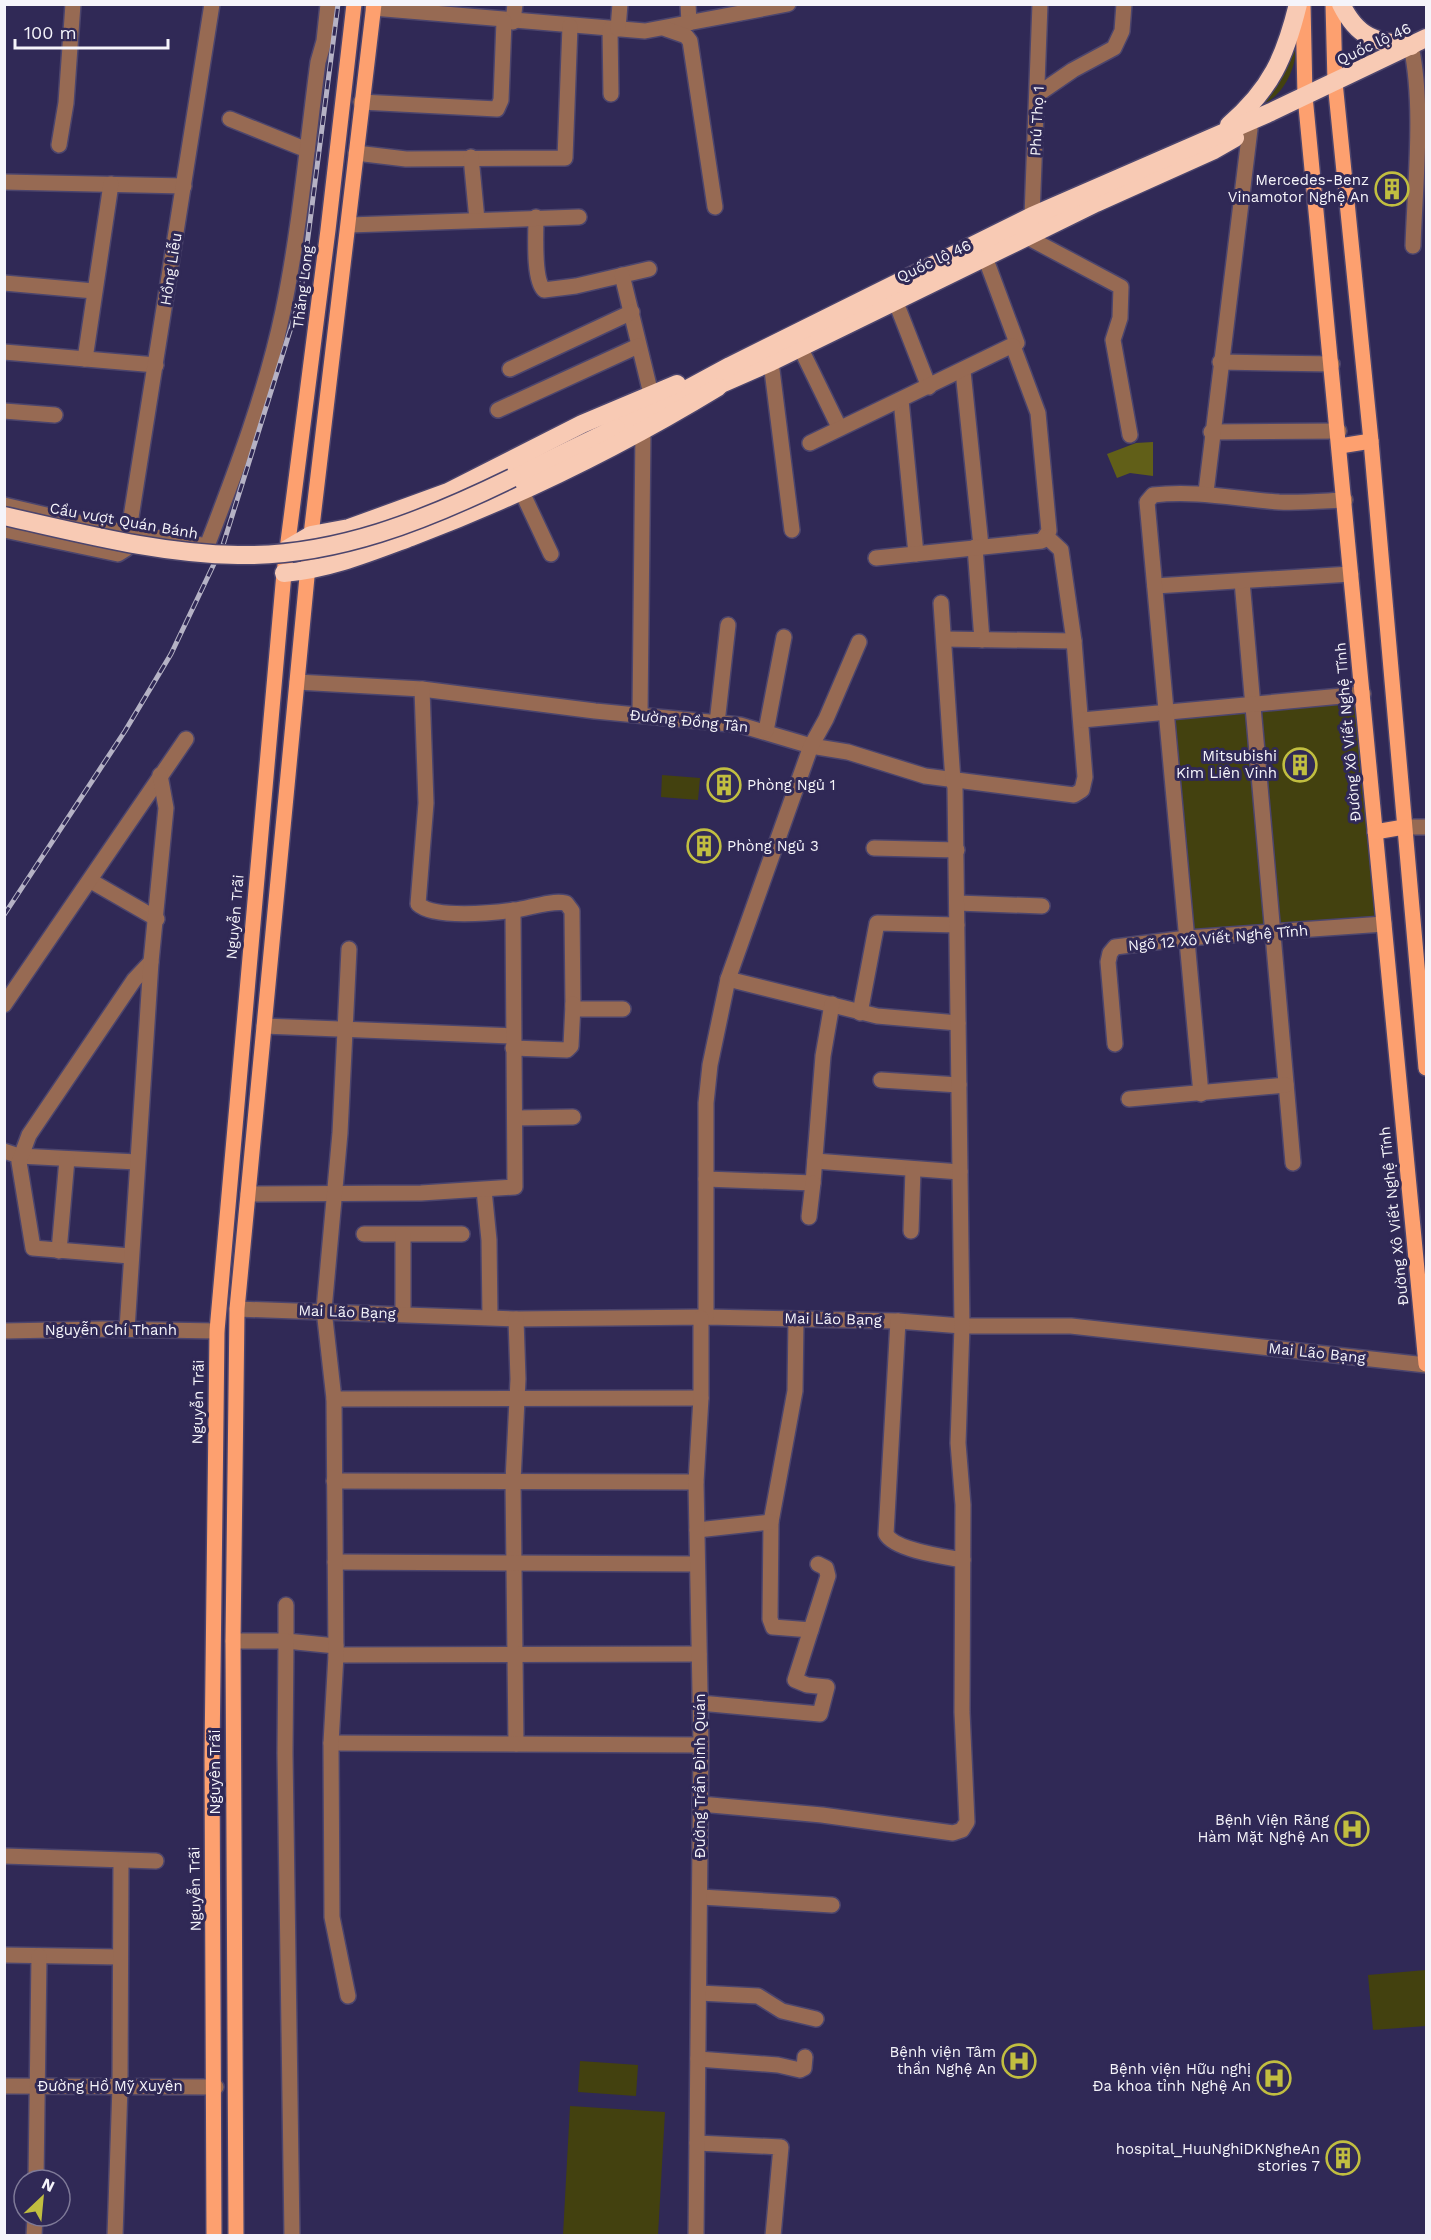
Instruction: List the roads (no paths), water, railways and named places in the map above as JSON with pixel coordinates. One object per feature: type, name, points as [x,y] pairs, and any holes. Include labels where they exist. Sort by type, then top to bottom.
[{"type":"highway","points":[[1210,138],[1246,111],[1270,81],[1285,50],[1298,4]]},
{"type":"highway","points":[[1341,4],[1356,29],[1371,39],[1419,42]]},
{"type":"highway","name":"Quốc lộ 46","points":[[728,374],[771,362],[796,342],[1032,216],[1271,112],[1419,42]]},
{"type":"highway","name":"Quốc lộ 46","points":[[517,484],[606,433],[728,374],[895,300],[1214,150],[1250,129],[1271,112]]},
{"type":"highway","points":[[287,549],[311,535],[349,528],[448,492],[582,424],[651,394],[728,374]]},
{"type":"highway","points":[[284,573],[309,571],[343,563],[463,518],[517,484],[643,431],[728,374]]},
{"type":"highway","name":"Cầu vượt Quán Bánh","points":[[4,516],[166,549],[238,555],[282,554],[366,538],[517,484]]},
{"type":"main road","name":"Thăng Long","points":[[284,573],[354,4]]},
{"type":"main road","name":"Đường Xô Viết Nghệ Tĩnh","points":[[1303,4],[1305,96],[1426,1364]]},
{"type":"main road","points":[[1333,4],[1335,82],[1371,441],[1426,1068]]},
{"type":"main road","points":[[217,1331],[237,1309],[311,535],[373,6]]},
{"type":"main road","points":[[343,100],[361,102]]},
{"type":"main road","points":[[1339,439],[1371,441]]},
{"type":"main road","name":"Nguyễn Trãi","points":[[214,2235],[216,2087],[212,1758],[217,1331],[284,573]]},
{"type":"main road","points":[[1375,832],[1404,827]]},
{"type":"main road","name":"Nguyên Trãi","points":[[236,2235],[232,1641],[237,1309]]},
{"type":"street","points":[[59,145],[66,103],[73,4]]},
{"type":"street","name":"Hồng Liễu","points":[[129,533],[212,4]]},
{"type":"street","points":[[4,506],[129,533],[207,546],[244,449],[273,353],[290,274],[328,4]]},
{"type":"street","points":[[361,102],[497,109],[501,100],[509,21],[515,4]]},
{"type":"street","points":[[611,94],[614,29],[620,4]]},
{"type":"street","points":[[688,4],[689,23]]},
{"type":"street","points":[[373,6],[509,21],[645,31],[759,6],[788,4]]},
{"type":"street","name":"Phú Thọ 1","points":[[1027,237],[1032,216],[1040,4]]},
{"type":"street","points":[[1038,94],[1064,76],[1114,48],[1122,31],[1124,4]]},
{"type":"street","points":[[356,153],[406,159],[566,156],[570,26]]},
{"type":"street","points":[[660,28],[674,30],[690,41],[715,207]]},
{"type":"street","points":[[1413,246],[1416,69],[1419,42]]},
{"type":"street","points":[[230,120],[307,150]]},
{"type":"street","points":[[1206,492],[1211,432],[1250,129]]},
{"type":"street","points":[[471,157],[477,220]]},
{"type":"street","points":[[4,182],[183,186]]},
{"type":"street","points":[[85,359],[111,184]]},
{"type":"street","points":[[536,217],[539,285],[544,290],[576,286],[650,269]]},
{"type":"street","points":[[349,225],[579,217]]},
{"type":"street","points":[[1027,237],[1121,286],[1120,318],[1113,340],[1130,435]]},
{"type":"street","points":[[810,443],[839,427],[1013,346],[1017,340],[985,257]]},
{"type":"street","points":[[622,275],[651,394]]},
{"type":"street","points":[[4,283],[94,291]]},
{"type":"street","points":[[895,300],[929,387]]},
{"type":"street","points":[[510,369],[632,312]]},
{"type":"street","points":[[796,342],[839,427]]},
{"type":"street","points":[[498,410],[638,346]]},
{"type":"street","points":[[876,558],[1042,541],[1047,537],[1049,531],[1038,413],[1013,346]]},
{"type":"street","points":[[4,352],[156,365]]},
{"type":"street","points":[[771,362],[792,530]]},
{"type":"street","points":[[1221,362],[1332,364]]},
{"type":"street","points":[[963,371],[978,547],[982,640]]},
{"type":"street","points":[[901,400],[916,554]]},
{"type":"street","points":[[4,411],[55,415]]},
{"type":"street","points":[[640,715],[643,431]]},
{"type":"street","points":[[1211,432],[1339,439]]},
{"type":"street","points":[[517,484],[551,554]]},
{"type":"street","points":[[1201,1094],[1148,511],[1150,497],[1174,492],[1206,492],[1278,501],[1345,500]]},
{"type":"street","points":[[55,542],[60,518]]},
{"type":"street","points":[[4,530],[118,554],[126,549],[129,533]]},
{"type":"street","points":[[1047,537],[1061,550],[1074,640],[1082,720],[1363,694]]},
{"type":"street","points":[[1155,586],[1351,574]]},
{"type":"street","points":[[1242,581],[1251,705],[1274,933],[1293,1163]]},
{"type":"street","points":[[700,1804],[822,1815],[953,1833],[962,1830],[968,1818],[962,1712],[963,1505],[958,1443],[962,1326],[957,850],[955,787],[941,603]]},
{"type":"street","points":[[717,723],[728,625]]},
{"type":"street","points":[[766,731],[784,637]]},
{"type":"street","points":[[944,639],[1074,640]]},
{"type":"street","name":"Đường Trần Đình Quán","points":[[696,2235],[701,1745],[695,1564],[696,1482],[704,1318],[708,1078],[728,979],[811,746],[826,719],[860,642]]},
{"type":"street","name":"Đường Đồng Tân","points":[[297,682],[422,689],[717,723],[766,731],[811,746],[848,753],[911,773],[953,781],[1074,795],[1080,793],[1085,785],[1082,720]]},
{"type":"street","points":[[264,1026],[344,1029],[513,1042],[567,1050],[571,1046],[573,1004],[570,906],[561,902],[513,910],[442,912],[423,909],[418,904],[426,803],[422,689]]},
{"type":"street","points":[[4,1005],[186,739]]},
{"type":"street","points":[[127,1329],[151,962],[157,919],[166,808],[160,775]]},
{"type":"street","points":[[1404,827],[1426,827]]},
{"type":"street","points":[[874,848],[957,850]]},
{"type":"street","points":[[91,881],[157,919]]},
{"type":"street","points":[[957,903],[1042,906]]},
{"type":"street","points":[[248,1194],[333,1195],[484,1190],[512,1188],[516,1184],[513,910]]},
{"type":"street","points":[[860,1012],[877,923],[957,925]]},
{"type":"street","name":"Ngõ 12 Xô Viết Nghệ Tĩnh","points":[[1115,1044],[1108,962],[1110,953],[1119,946],[1188,938],[1384,924]]},
{"type":"street","points":[[348,1996],[332,1917],[331,1743],[336,1650],[334,1400],[324,1310],[340,1133],[349,949]]},
{"type":"street","points":[[12,1153],[29,1135],[134,980],[151,962]]},
{"type":"street","points":[[728,979],[860,1012],[897,1019],[958,1023]]},
{"type":"street","points":[[573,1004],[578,1009],[623,1009]]},
{"type":"street","points":[[809,1217],[823,1056],[832,1004]]},
{"type":"street","points":[[880,1080],[959,1085]]},
{"type":"street","points":[[1129,1099],[1286,1085]]},
{"type":"street","points":[[514,1118],[573,1117]]},
{"type":"street","points":[[12,1153],[137,1162]]},
{"type":"street","points":[[12,1153],[30,1245],[36,1250],[130,1256]]},
{"type":"street","points":[[59,1251],[67,1158]]},
{"type":"street","points":[[815,1161],[960,1172]]},
{"type":"street","points":[[911,1231],[913,1169]]},
{"type":"street","points":[[706,1179],[813,1183]]},
{"type":"street","points":[[484,1190],[489,1240],[490,1317]]},
{"type":"street","points":[[364,1234],[462,1234]]},
{"type":"street","points":[[403,1234],[403,1314]]},
{"type":"street","name":"Mai Lão Bạng","points":[[237,1309],[324,1310],[516,1319],[796,1319],[898,1321],[962,1326],[1071,1326],[1426,1364]]},
{"type":"street","points":[[516,1319],[513,1481],[516,1563],[516,1744]]},
{"type":"street","points":[[796,1319],[795,1391],[771,1522],[770,1619],[773,1627],[811,1630]]},
{"type":"street","points":[[898,1321],[886,1534],[889,1540],[921,1551],[963,1560]]},
{"type":"street","name":"Nguyễn Chí Thanh","points":[[4,1331],[127,1329],[217,1331]]},
{"type":"street","points":[[334,1400],[701,1398]]},
{"type":"street","points":[[334,1481],[696,1482]]},
{"type":"street","points":[[697,1530],[771,1522]]},
{"type":"street","points":[[336,1562],[695,1564]]},
{"type":"street","points":[[700,1702],[820,1714],[827,1687],[807,1685],[795,1680],[828,1576],[826,1568],[818,1564]]},
{"type":"street","points":[[286,1605],[285,1753],[292,2235]]},
{"type":"street","points":[[232,1641],[286,1641],[336,1650],[516,1655],[699,1654]]},
{"type":"street","points":[[331,1743],[701,1745]]},
{"type":"street","points":[[4,1856],[156,1861]]},
{"type":"street","points":[[116,2235],[120,2086],[120,1861]]},
{"type":"street","points":[[701,1897],[832,1905]]},
{"type":"street","points":[[4,1955],[120,1957]]},
{"type":"street","points":[[36,2168],[39,1956]]},
{"type":"street","points":[[699,1993],[758,1996],[782,2011],[816,2019]]},
{"type":"street","points":[[698,2059],[800,2070],[804,2068],[805,2057]]},
{"type":"street","name":"Đường Hồ Mỹ Xuyên","points":[[4,2086],[216,2087]]},
{"type":"street","points":[[697,2143],[781,2147],[773,2235]]},
{"type":"railway","points":[[4,915],[125,731],[171,654],[223,545],[300,299],[338,4]]},
{"type":"place","name":"Mercedes-Benz Vinamotor Nghệ An","points":[[1392,189]]},
{"type":"place","name":"Mitsubishi Kim Liên Vinh","points":[[1300,765]]},
{"type":"place","name":"Phòng Ngủ 1","points":[[724,785]]},
{"type":"place","name":"Phòng Ngủ 3","points":[[704,846]]},
{"type":"place","name":"Bệnh Viện Răng Hàm Mặt Nghệ An","points":[[1352,1829]]},
{"type":"place","name":"Bệnh viện Tâm thần Nghệ An","points":[[1019,2061]]},
{"type":"place","name":"Bệnh viện Hữu nghị Đa khoa tỉnh Nghệ An","points":[[1274,2078]]},
{"type":"place","name":"hospital_HuuNghiDKNgheAn stories 7","points":[[1343,2158]]}]
